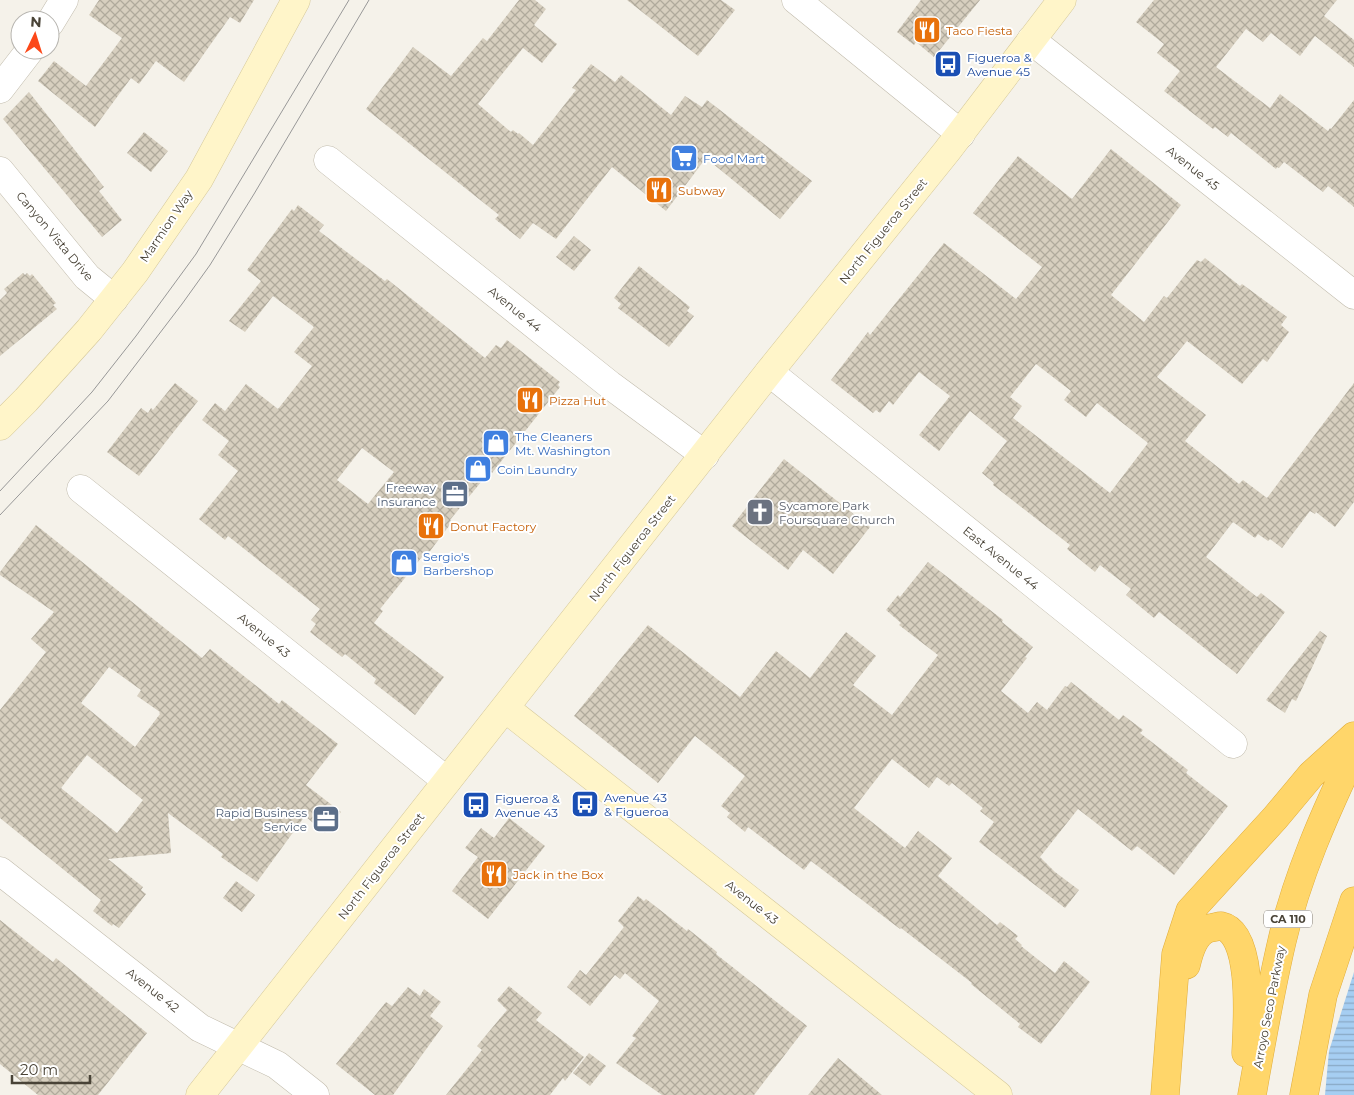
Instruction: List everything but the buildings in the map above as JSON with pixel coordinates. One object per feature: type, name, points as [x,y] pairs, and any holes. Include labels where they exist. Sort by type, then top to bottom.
[{"type":"highway","points":[[1165,1095],[1176,954],[1190,911],[1311,776],[1354,736]]},
{"type":"highway","name":"Arroyo Seco Parkway","points":[[1252,1095],[1273,985],[1287,923],[1302,872],[1328,808],[1354,752]]},
{"type":"highway","points":[[1304,1095],[1323,995],[1354,901]]},
{"type":"highway","points":[[1171,1025],[1191,946],[1205,929],[1221,926],[1231,932],[1241,947],[1248,987],[1246,1095]]},
{"type":"main road","name":"Marmion Way","points":[[0,426],[26,400],[114,299],[135,272],[199,179],[296,0]]},
{"type":"main road","name":"North Figueroa Street","points":[[200,1095],[770,372],[961,134],[1062,0]]},
{"type":"main road","name":"Avenue 43","points":[[506,708],[998,1095]]},
{"type":"street","points":[[796,0],[961,134]]},
{"type":"street","name":"Avenue 45","points":[[1031,40],[1354,295]]},
{"type":"street","points":[[0,89],[22,60]]},
{"type":"street","name":"Avenue 44","points":[[328,160],[610,384],[705,455]]},
{"type":"street","name":"Canyon Vista Drive","points":[[0,171],[87,276],[114,299]]},
{"type":"street","name":"East Avenue 44","points":[[770,372],[1233,744]]},
{"type":"street","name":"Avenue 43","points":[[81,489],[448,781]]},
{"type":"street","name":"Avenue 42","points":[[0,871],[200,1028],[277,1065],[315,1095]]},
{"type":"water","points":[[1354,972],[1354,1095],[1325,1095],[1329,1051]]},
{"type":"tram line","points":[[0,491],[92,392],[196,254],[349,0]]},
{"type":"tram line","points":[[0,515],[108,401],[210,265],[369,0]]},
{"type":"place","name":"Taco Fiesta","points":[[927,30]]},
{"type":"place","name":"Figueroa & Avenue 45","points":[[948,64]]},
{"type":"place","name":"Food Mart","points":[[684,158]]},
{"type":"place","name":"Subway","points":[[659,190]]},
{"type":"place","name":"Pizza Hut","points":[[530,400]]},
{"type":"place","name":"The Cleaners Mt. Washington","points":[[496,443]]},
{"type":"place","name":"Coin Laundry","points":[[478,469]]},
{"type":"place","name":"Freeway Insurance","points":[[455,494]]},
{"type":"place","name":"Sycamore Park Foursquare Church","points":[[760,512]]},
{"type":"place","name":"Donut Factory","points":[[431,526]]},
{"type":"place","name":"Sergio's Barbershop","points":[[404,563]]},
{"type":"place","name":"Avenue 43 & Figueroa","points":[[585,804]]},
{"type":"place","name":"Figueroa & Avenue 43","points":[[476,805]]},
{"type":"place","name":"Rapid Business Service","points":[[326,819]]},
{"type":"place","name":"Jack in the Box","points":[[494,874]]}]
